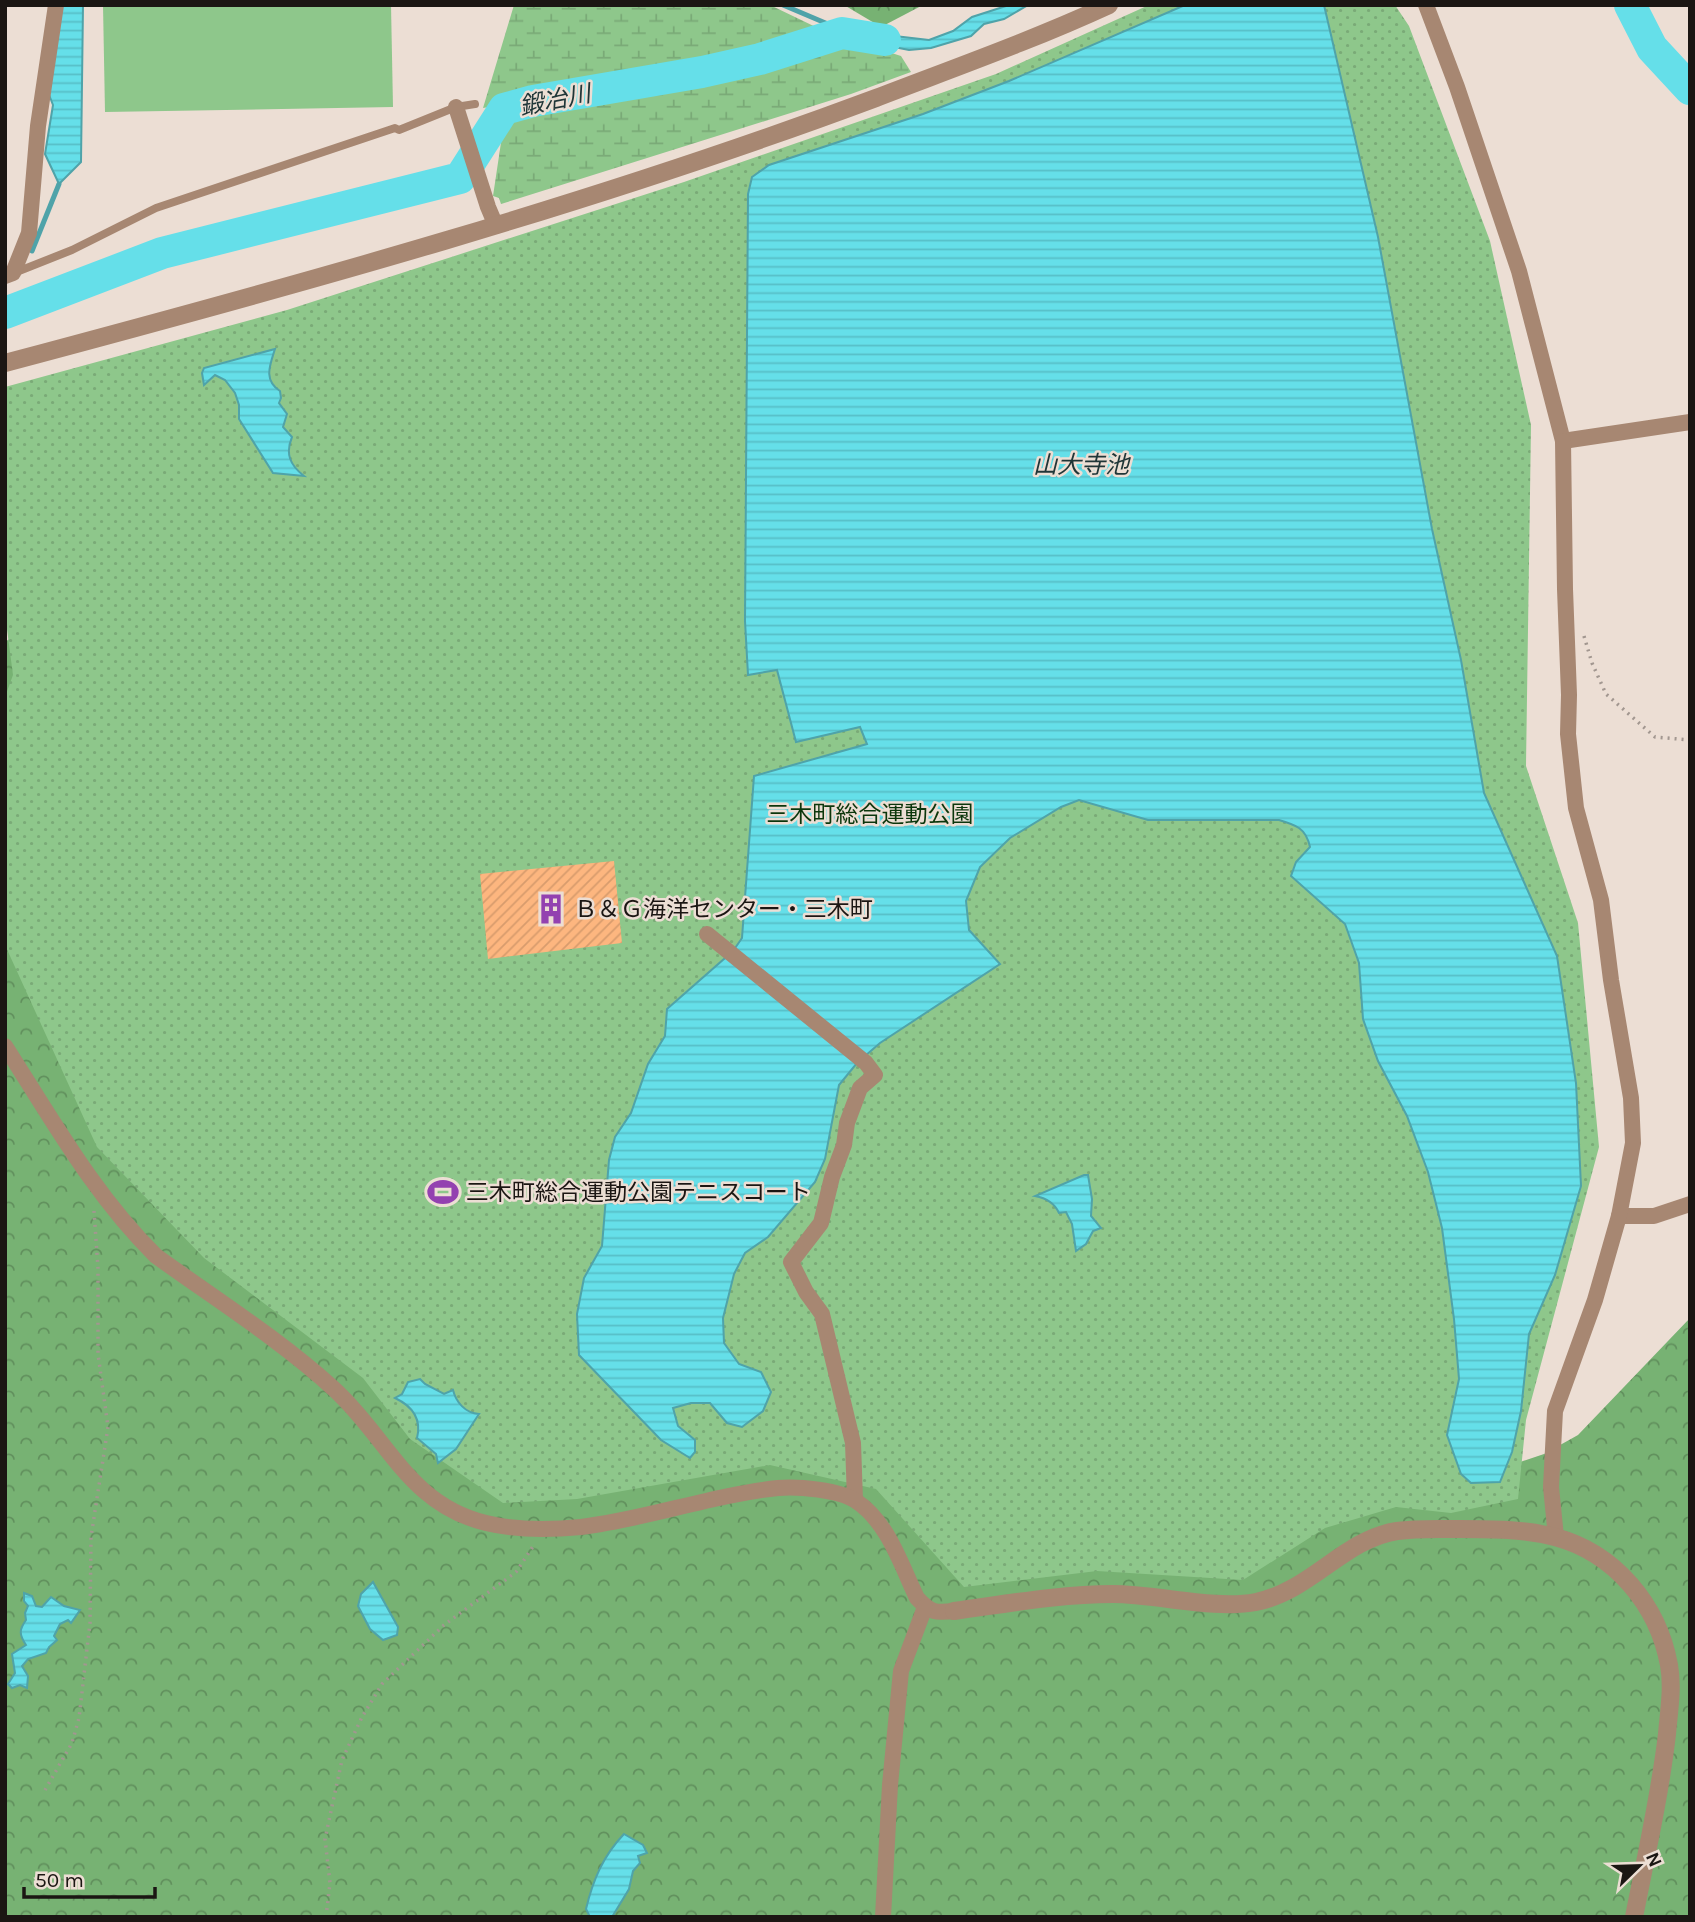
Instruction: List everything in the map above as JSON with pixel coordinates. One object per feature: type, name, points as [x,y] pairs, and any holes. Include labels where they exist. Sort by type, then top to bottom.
[{"type":"street","points":[[9,275],[29,233],[38,126],[56,5]]},
{"type":"street","points":[[5,363],[496,226],[754,143],[988,56],[1109,5]]},
{"type":"street","points":[[1426,5],[1457,87],[1519,271],[1563,441],[1569,746],[1576,808],[1601,900],[1631,1098],[1633,1143],[1619,1216],[1595,1300],[1555,1411],[1551,1487],[1556,1537]]},
{"type":"street","points":[[456,107],[496,226]]},
{"type":"street","points":[[1563,441],[1690,422]]},
{"type":"street","points":[[706,934],[866,1063],[876,1075],[860,1088],[847,1123],[844,1145],[832,1177],[821,1223],[791,1262],[806,1292],[822,1314],[853,1443],[855,1500]]},
{"type":"street","points":[[5,1046],[92,1183],[156,1256],[336,1391],[410,1479],[427,1495],[455,1513],[486,1523],[513,1527],[581,1527],[780,1488],[828,1491],[855,1500],[880,1524],[917,1598],[925,1607],[936,1613],[1111,1594],[1252,1603],[1296,1588],[1366,1542],[1395,1531],[1504,1528],[1556,1537],[1583,1548],[1615,1568],[1641,1594],[1658,1628],[1669,1665],[1671,1698],[1664,1759],[1634,1917]]},
{"type":"street","points":[[1619,1216],[1654,1216],[1690,1203]]},
{"type":"street","points":[[883,1917],[890,1785],[901,1671],[925,1607]]},
{"type":"lane","points":[[9,275],[72,250],[156,208],[395,128],[399,130],[456,107],[475,104]]},
{"type":"path","points":[[1583,632],[1592,663],[1606,694],[1655,737],[1690,740]]},
{"type":"path","points":[[45,1790],[72,1743],[79,1718],[90,1623],[91,1538],[108,1427],[98,1354],[98,1268],[92,1183]]},
{"type":"path","points":[[326,1917],[330,1883],[325,1839],[341,1760],[362,1717],[382,1684],[444,1625],[516,1572],[546,1528]]},
{"type":"green space","points":[[103,5],[391,5],[393,107],[105,112]]},
{"type":"green space","points":[[514,5],[770,5],[824,31],[701,62],[536,93],[483,108]]},
{"type":"green space","points":[[844,5],[923,5],[881,27]]},
{"type":"green space","name":"三木町総合運動公園","points":[[1149,5],[1395,5],[1409,26],[1490,241],[1531,425],[1526,766],[1578,923],[1599,1147],[1526,1420],[1518,1499],[1451,1513],[1396,1507],[1325,1528],[1243,1580],[1097,1571],[964,1587],[876,1489],[770,1465],[577,1499],[503,1503],[410,1439],[363,1378],[204,1258],[97,1147],[5,945],[5,697],[13,675],[5,614],[5,387],[287,310],[684,182],[996,74]]},
{"type":"green space","points":[[841,43],[876,48],[901,56],[911,72],[851,94],[501,204],[499,198],[493,196],[505,116],[692,81]]},
{"type":"green space","points":[[41,617],[1494,1471],[1544,1454],[1578,1435],[1690,1318],[1690,1917],[5,1917],[5,642]]},
{"type":"water","points":[[62,5],[83,5],[81,162],[59,184],[45,154],[53,105],[48,92]]},
{"type":"water","points":[[1009,5],[1028,5],[1004,19],[984,24],[971,36],[931,48],[909,50],[843,37],[842,30],[929,40],[953,31],[972,17]]},
{"type":"water","name":"山大寺池","points":[[1185,5],[1324,5],[1378,237],[1432,529],[1461,660],[1484,793],[1557,956],[1576,1083],[1581,1186],[1555,1275],[1529,1334],[1521,1411],[1512,1452],[1500,1482],[1471,1483],[1461,1474],[1447,1435],[1459,1379],[1442,1228],[1428,1172],[1407,1116],[1378,1061],[1363,1019],[1359,963],[1345,924],[1291,876],[1296,862],[1310,847],[1306,835],[1295,826],[1279,820],[1148,820],[1079,800],[1061,807],[1010,838],[980,867],[966,901],[969,930],[1000,964],[880,1043],[857,1063],[839,1085],[825,1159],[815,1182],[768,1237],[745,1253],[734,1274],[723,1318],[724,1343],[739,1364],[761,1372],[771,1392],[763,1411],[742,1427],[727,1423],[710,1403],[691,1403],[673,1408],[678,1426],[695,1440],[695,1452],[690,1458],[661,1440],[579,1355],[577,1314],[584,1278],[602,1246],[609,1160],[615,1137],[631,1113],[648,1064],[665,1036],[667,1009],[733,951],[742,938],[754,776],[867,744],[860,727],[796,742],[777,670],[748,675],[745,621],[748,194],[752,177],[769,165],[923,114],[1009,81]]},
{"type":"water","points":[[275,349],[270,366],[271,382],[280,391],[279,403],[287,414],[283,427],[292,437],[290,459],[304,476],[273,473],[239,419],[239,405],[235,393],[225,380],[215,375],[204,385],[204,368]]},
{"type":"water","points":[[1088,1175],[1092,1199],[1091,1216],[1101,1228],[1093,1231],[1086,1244],[1076,1251],[1072,1224],[1066,1212],[1059,1213],[1050,1202],[1035,1196]]},
{"type":"water","points":[[420,1379],[444,1394],[453,1390],[462,1406],[469,1412],[479,1414],[456,1449],[438,1463],[436,1454],[417,1438],[418,1424],[414,1414],[395,1398],[402,1394],[408,1382]]},
{"type":"water","points":[[373,1582],[398,1627],[397,1635],[383,1640],[370,1629],[358,1606],[361,1594]]},
{"type":"water","points":[[24,1593],[32,1596],[36,1606],[42,1607],[51,1597],[64,1606],[80,1610],[71,1623],[68,1620],[60,1624],[54,1636],[57,1640],[46,1653],[28,1659],[22,1666],[28,1676],[27,1688],[20,1685],[12,1688],[8,1684],[15,1673],[12,1654],[26,1645],[21,1632],[28,1606],[24,1601]]},
{"type":"water","points":[[624,1834],[643,1845],[647,1853],[638,1856],[640,1863],[633,1871],[629,1889],[612,1917],[590,1917],[586,1909],[596,1878],[610,1851]]},
{"type":"building","name":"Ｂ＆Ｇ海洋センター・三木町","points":[[614,861],[622,943],[488,959],[480,874]]},
{"type":"waterway","points":[[783,5],[842,30]]},
{"type":"waterway","name":"鍛冶川","points":[[1630,5],[1652,48],[1690,89]]},
{"type":"waterway","name":"鍛冶川","points":[[5,313],[162,253],[460,178],[504,109],[533,101],[702,72],[760,59],[842,33],[885,40]]},
{"type":"waterway","points":[[32,251],[59,184]]},
{"type":"place","name":"Ｂ＆Ｇ海洋センター・三木町","points":[[551,909]]},
{"type":"place","name":"三木町総合運動公園テニスコート","points":[[443,1192]]}]
